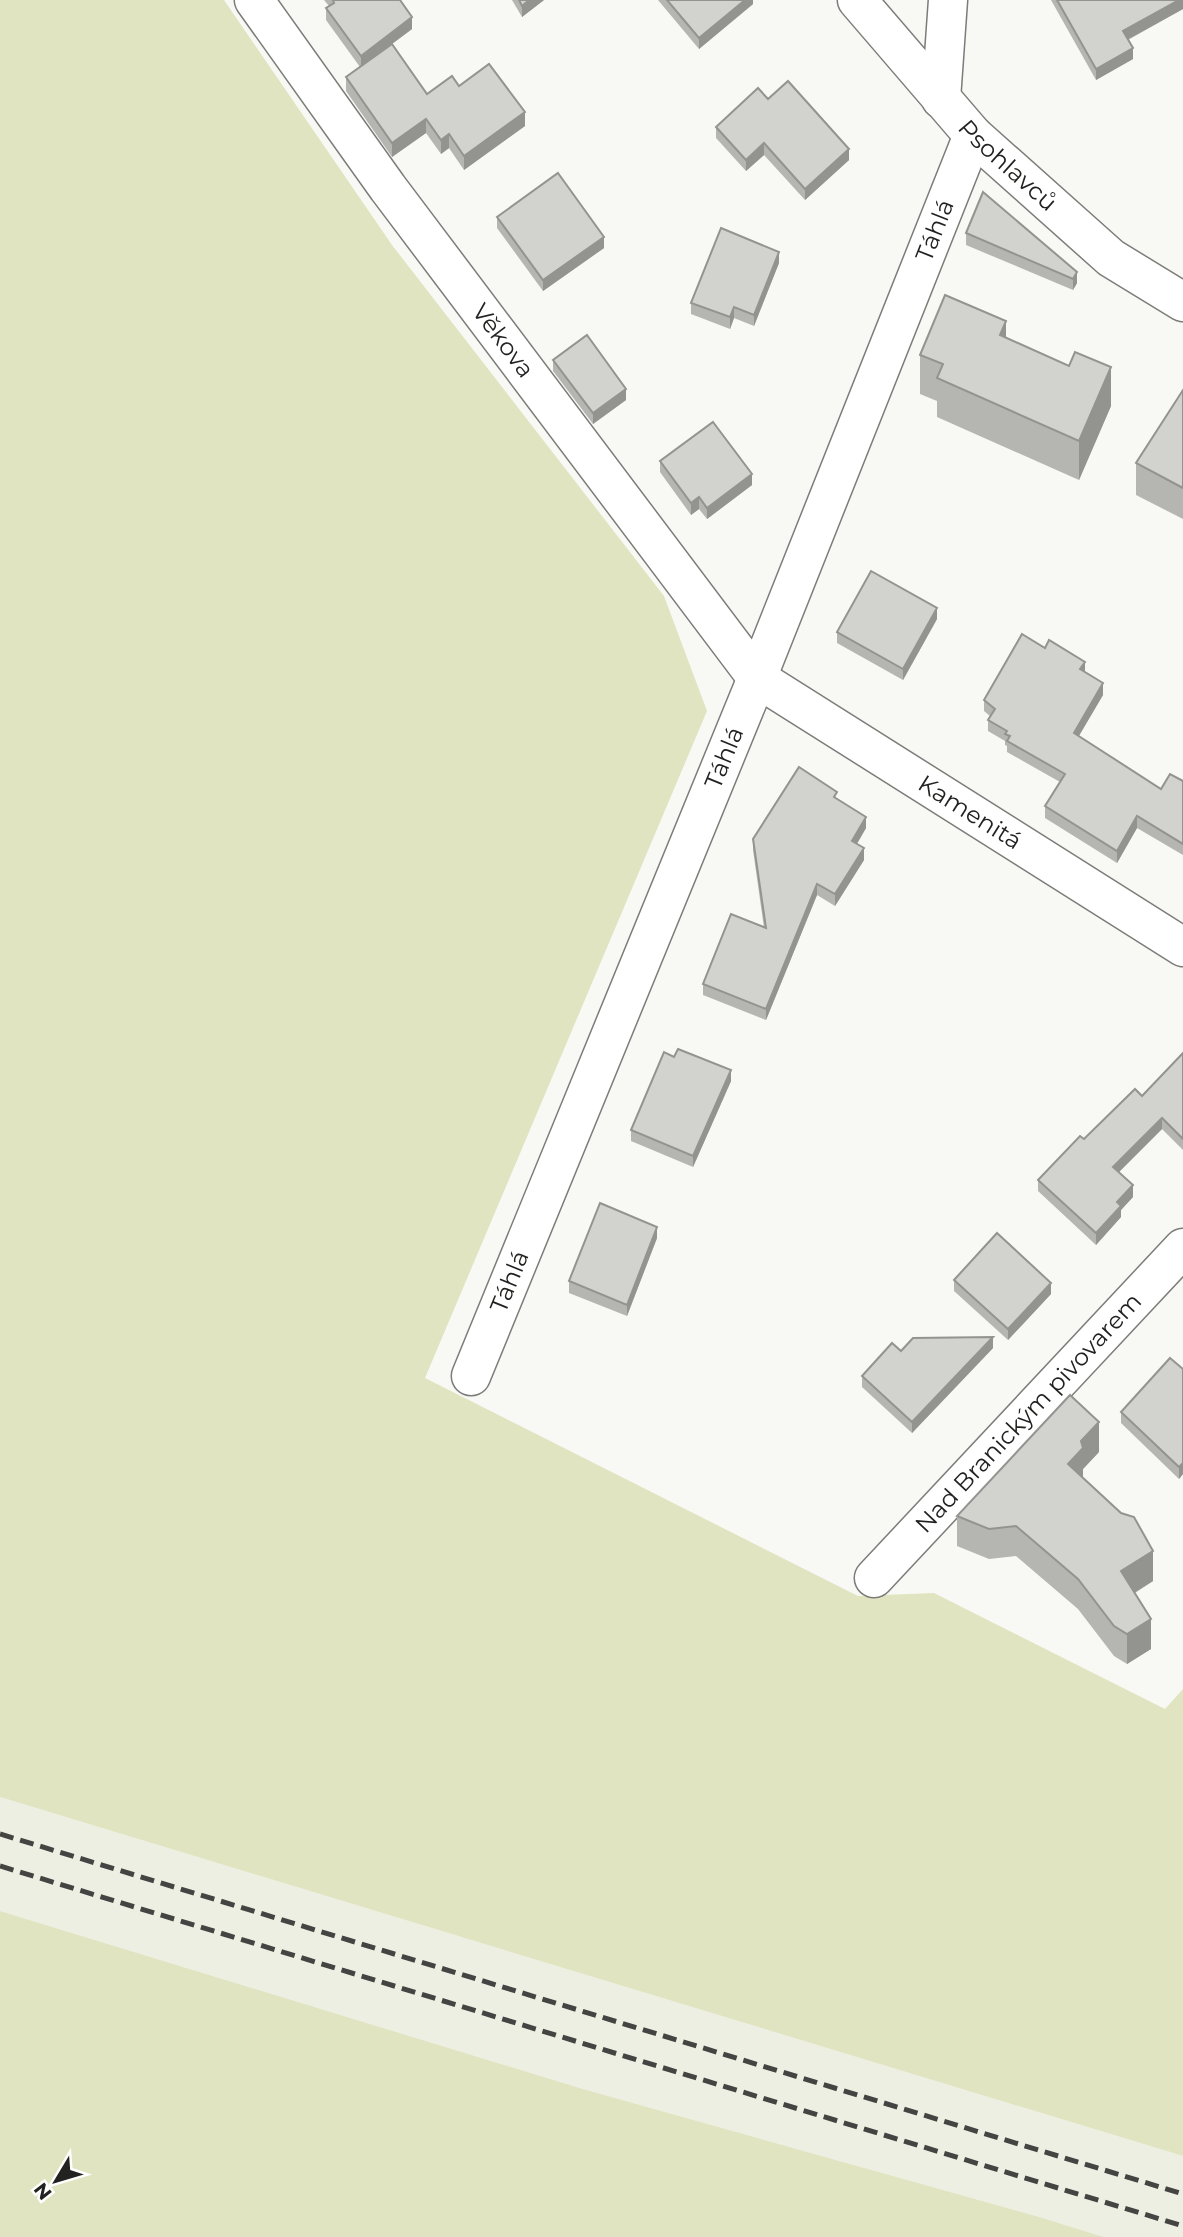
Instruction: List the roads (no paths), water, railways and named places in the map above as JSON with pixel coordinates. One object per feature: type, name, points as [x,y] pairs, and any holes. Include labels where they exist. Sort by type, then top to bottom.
[{"type":"street","name":"Věkova","points":[[254,0],[388,188],[757,678]]},
{"type":"street","name":"Psohlavců","points":[[857,0],[973,135],[1111,258],[1183,302]]},
{"type":"street","points":[[941,99],[948,0]]},
{"type":"street","name":"Táhlá","points":[[471,1376],[757,678],[973,135]]},
{"type":"street","name":"Kamenitá","points":[[757,678],[1183,947]]},
{"type":"street","name":"Nad Branickým pivovarem","points":[[874,1578],[1183,1248]]},
{"type":"railway","points":[[0,1834],[1183,2194]]},
{"type":"railway","points":[[0,1866],[1183,2226]]}]
